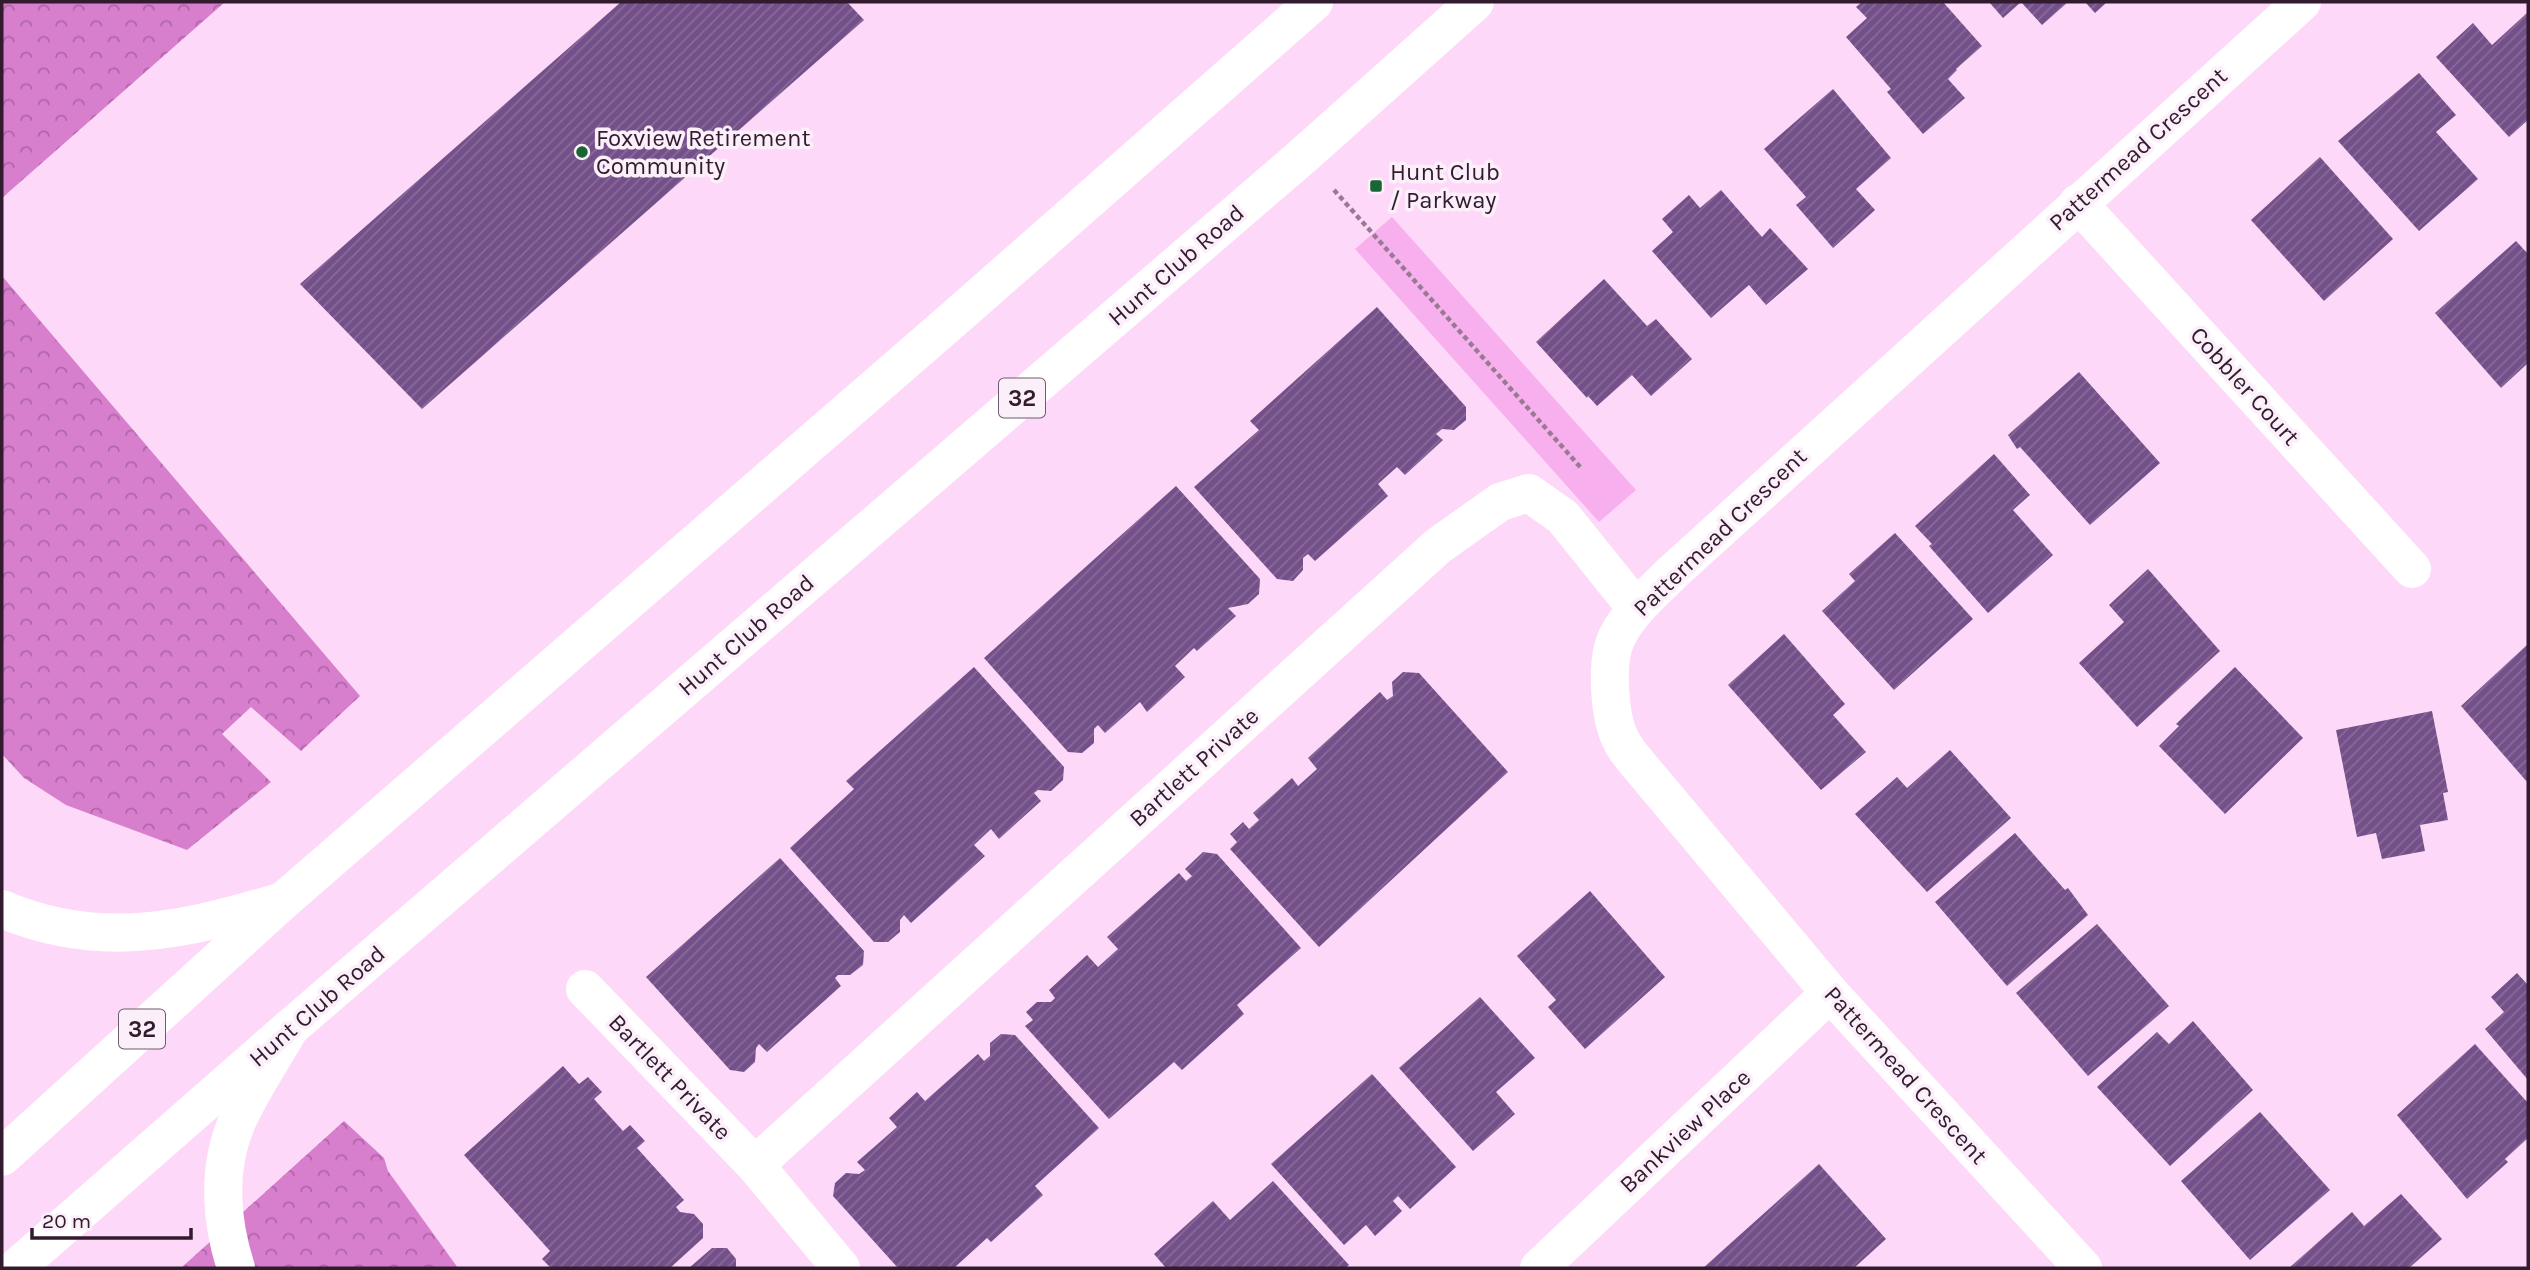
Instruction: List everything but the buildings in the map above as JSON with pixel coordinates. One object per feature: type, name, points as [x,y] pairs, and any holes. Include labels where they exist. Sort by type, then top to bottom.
[{"type":"main road","name":"32","points":[[2,1157],[283,901],[956,317],[1314,2]]},
{"type":"main road","name":"Hunt Club Road","points":[[16,1268],[290,1028],[1304,155],[1475,2]]},
{"type":"main road","name":"Pattermead Crescent","points":[[2084,1268],[1830,993],[1621,741],[1612,708],[1610,673],[1616,638],[1636,608],[2302,2]]},
{"type":"main road","name":"Cobbler Court","points":[[2078,203],[2412,569]]},
{"type":"main road","name":"Bartlett Private","points":[[755,1165],[1438,546],[1500,502],[1529,493],[1563,517],[1636,608]]},
{"type":"main road","points":[[2,909],[23,918],[64,929],[107,934],[152,931],[217,920],[283,901]]},
{"type":"main road","name":"Bartlett Private","points":[[585,989],[755,1165],[841,1268]]},
{"type":"main road","name":"Bankview Place","points":[[1539,1268],[1830,993]]},
{"type":"main road","points":[[236,1268],[224,1227],[224,1169],[236,1125],[290,1028]]},
{"type":"path","points":[[1304,155],[1591,479]]},
{"type":"shaded area","points":[[1392,217],[1636,490],[1599,522],[1355,249]]},
{"type":"green space","points":[[2,2],[225,2],[2,198]]},
{"type":"green space","points":[[2,276],[360,696],[301,751],[251,707],[222,734],[271,782],[187,850],[66,805],[24,778],[2,754]]},
{"type":"green space","points":[[344,1121],[384,1158],[388,1171],[458,1268],[181,1268]]},
{"type":"place","name":"Foxview Retirement Community","points":[[582,152]]},
{"type":"place","name":"Hunt Club / Parkway","points":[[1376,186]]}]
